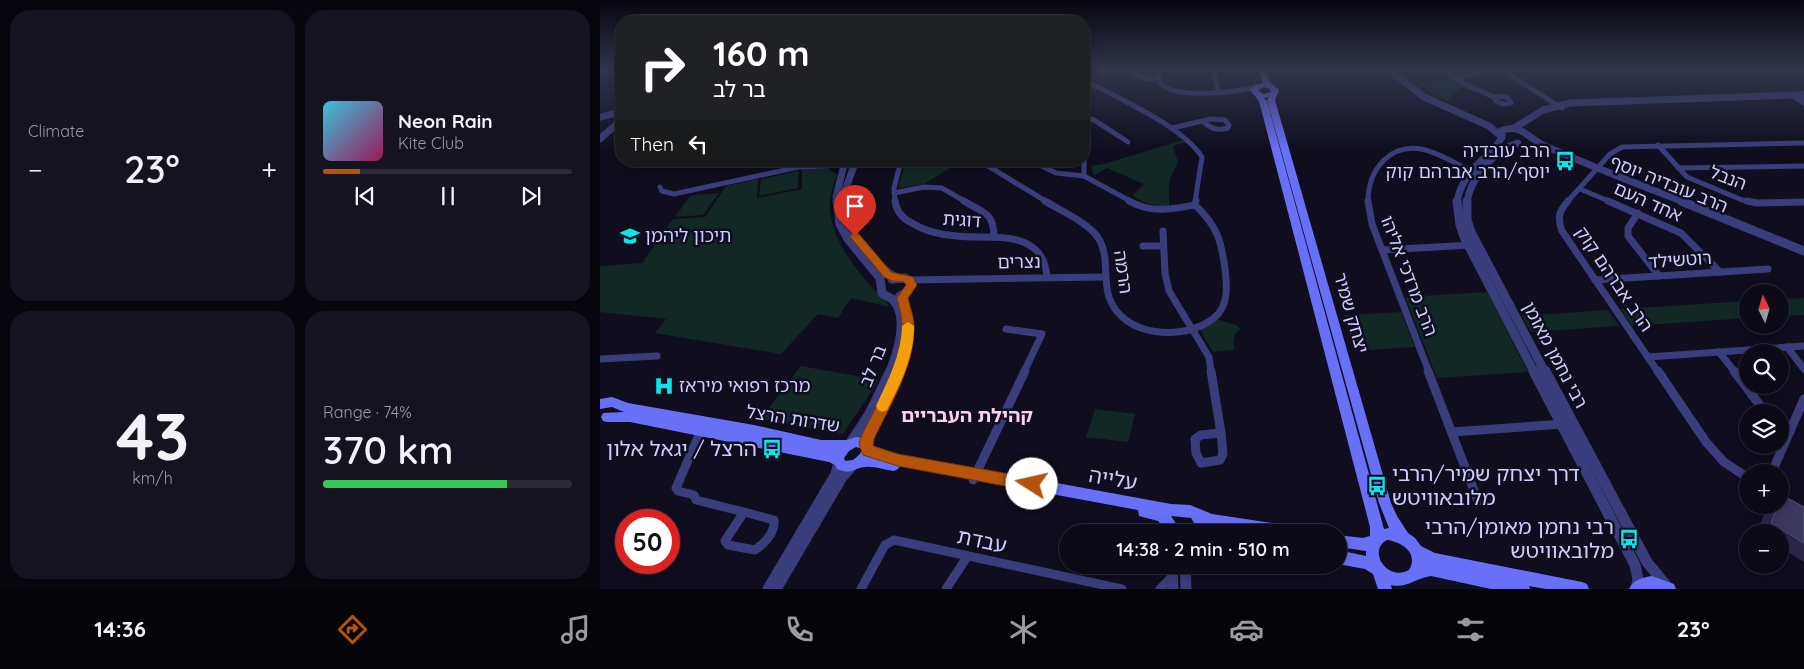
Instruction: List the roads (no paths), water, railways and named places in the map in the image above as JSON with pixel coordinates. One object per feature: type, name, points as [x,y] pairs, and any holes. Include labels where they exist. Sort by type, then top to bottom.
[{"type":"main road","name":"יצחק שמיר","points":[[1260,96],[1374,511],[1377,527],[1376,541]]},
{"type":"main road","name":"יצחק שמיר","points":[[1271,96],[1271,101],[1385,503],[1394,524],[1404,538]]},
{"type":"main road","points":[[604,418],[613,412],[605,403]]},
{"type":"main road","name":"שדרות הרצל","points":[[604,418],[630,417],[703,426],[821,445],[860,442],[854,458],[830,458],[703,426],[605,403]]},
{"type":"main road","points":[[849,444],[841,451],[854,458]]},
{"type":"main road","name":"עלייה","points":[[854,458],[1190,513],[1212,520],[1237,524]]},
{"type":"main road","name":"עלייה","points":[[975,477],[1156,514],[1166,519],[1169,524]]},
{"type":"main road","points":[[1173,524],[1175,516],[1190,513],[1201,522],[1201,524]]},
{"type":"main road","points":[[1347,542],[1364,545],[1389,534],[1404,538],[1416,551],[1434,560],[1582,589]]},
{"type":"main road","points":[[1376,541],[1372,555],[1385,589]]},
{"type":"main road","points":[[1411,580],[1419,562],[1416,551]]},
{"type":"main road","points":[[1347,559],[1367,563],[1394,580],[1411,580],[1420,570],[1434,570],[1523,589]]},
{"type":"main road","points":[[1636,589],[1644,584],[1652,584],[1669,589]]},
{"type":"street","points":[[1114,96],[1172,128],[1192,142],[1200,151],[1202,157],[1196,206]]},
{"type":"street","points":[[1422,96],[1489,126],[1501,135],[1503,129],[1513,128],[1543,110],[1560,106],[1801,98]]},
{"type":"street","points":[[1430,96],[1490,122],[1513,128]]},
{"type":"street","points":[[1545,96],[1560,106]]},
{"type":"street","name":"רבי נחמן מאומן","points":[[1474,173],[1507,147],[1528,140],[1528,127],[1535,120],[1560,106]]},
{"type":"street","points":[[600,118],[615,115]]},
{"type":"street","points":[[600,134],[615,115]]},
{"type":"street","points":[[1090,119],[1128,142]]},
{"type":"street","points":[[1172,128],[1203,121]]},
{"type":"street","points":[[600,139],[615,126]]},
{"type":"street","name":"הרב עובדיה יוסף","points":[[1513,128],[1528,134],[1540,144],[1597,169],[1804,255]]},
{"type":"street","name":"הרב עובדיה יוסף","points":[[1501,135],[1508,141],[1538,147],[1804,251]]},
{"type":"street","name":"רבי נחמן מאומן","points":[[1501,135],[1500,143],[1474,173],[1469,188],[1466,209],[1473,245],[1561,424],[1634,565],[1638,579],[1636,589]]},
{"type":"street","name":"הרב אברהם קוק","points":[[1739,472],[1724,462],[1709,447],[1562,232],[1558,221],[1561,210],[1612,152],[1619,148],[1658,145],[1804,143]]},
{"type":"street","name":"הנבל","points":[[1658,145],[1689,179],[1746,201],[1758,203],[1804,202]]},
{"type":"street","name":"הרב מרדכי אליהו","points":[[1474,173],[1415,147],[1398,150],[1382,161],[1370,181],[1367,197],[1369,215],[1478,500]]},
{"type":"street","points":[[1678,168],[1804,166]]},
{"type":"street","points":[[660,187],[659,189],[666,193],[679,193],[799,167]]},
{"type":"street","points":[[843,167],[836,197],[840,224],[848,239],[880,278],[883,295],[889,298],[903,295],[910,283],[905,278],[896,278],[886,282],[882,287]]},
{"type":"street","points":[[856,167],[843,196],[847,222],[855,236],[888,274],[896,278]]},
{"type":"street","name":"דוגית","points":[[895,167],[896,173]]},
{"type":"street","name":"דוגית","points":[[898,167],[894,192],[896,205],[904,217],[918,228],[945,236],[1020,240],[1035,249],[1043,257],[1047,266],[1047,276]]},
{"type":"street","name":"הרמה","points":[[990,167],[1094,231],[1102,240],[1106,249],[1105,277],[1108,298],[1122,317],[1132,324],[1148,330],[1192,329]]},
{"type":"street","points":[[1039,167],[1044,171],[1056,174],[1084,176],[1142,208],[1162,211],[1196,206]]},
{"type":"street","points":[[1084,176],[1085,167]]},
{"type":"street","points":[[894,192],[924,187],[942,188],[990,218],[994,222],[994,238]]},
{"type":"street","name":"אחד העם","points":[[1580,189],[1684,235],[1720,272]]},
{"type":"street","points":[[1192,329],[1218,315],[1224,305],[1227,291],[1216,229],[1210,219],[1196,206]]},
{"type":"street","points":[[1638,214],[1628,228],[1628,236],[1659,276]]},
{"type":"street","points":[[1163,231],[1165,272],[1169,291],[1209,357],[1221,433]]},
{"type":"street","points":[[1382,250],[1473,245]]},
{"type":"street","name":"רבי נחמן מאומן","points":[[1473,245],[1573,424],[1647,562],[1669,589]]},
{"type":"street","points":[[1143,246],[1163,246]]},
{"type":"street","name":"רוטשילד","points":[[1595,280],[1768,268]]},
{"type":"street","name":"נצרים","points":[[910,283],[933,278],[1105,277]]},
{"type":"street","name":"בר לב","points":[[854,458],[900,369],[908,344],[908,324],[903,295]]},
{"type":"street","name":"בר לב","points":[[849,444],[864,425],[885,384],[899,345],[898,314],[893,300],[889,298]]},
{"type":"street","points":[[975,477],[1042,334],[1006,329]]},
{"type":"street","points":[[1789,347],[1804,346]]},
{"type":"street","points":[[1789,350],[1804,369]]},
{"type":"street","points":[[1648,357],[1739,351]]},
{"type":"street","points":[[1719,352],[1759,404]]},
{"type":"street","points":[[600,358],[656,356]]},
{"type":"street","points":[[1776,464],[1804,399]]},
{"type":"street","points":[[1452,432],[1573,424]]},
{"type":"street","points":[[703,426],[676,488],[678,491],[694,495],[696,500],[745,511],[774,520],[775,523],[762,544],[755,550],[728,545],[725,541],[745,511]]},
{"type":"street","points":[[768,589],[836,474],[854,458]]},
{"type":"street","points":[[776,589],[854,458]]},
{"type":"street","name":"עבדת","points":[[861,589],[883,548],[890,541],[898,541],[1122,589]]},
{"type":"street","points":[[946,589],[967,557]]},
{"type":"street","points":[[1185,574],[1186,589]]},
{"type":"street","points":[[1160,589],[1173,577]]},
{"type":"place","name":"הרב עובדיה יוסף/הרב אברהם קוק","points":[[1565,161]]},
{"type":"place","name":"תיכון ליהמן","points":[[630,236]]},
{"type":"place","name":"מרכז רפואי מיראז","points":[[664,386]]},
{"type":"place","name":"הרצל / יגאל אלון","points":[[772,449]]},
{"type":"place","name":"דרך יצחק שמיר/הרבי מלובאוויטש","points":[[1377,486]]},
{"type":"place","name":"רבי נחמן מאומן/הרבי מלובאוויטש","points":[[1629,539]]},
{"type":"district","name":"קהילת העבריים","points":[[967,415]]}]
